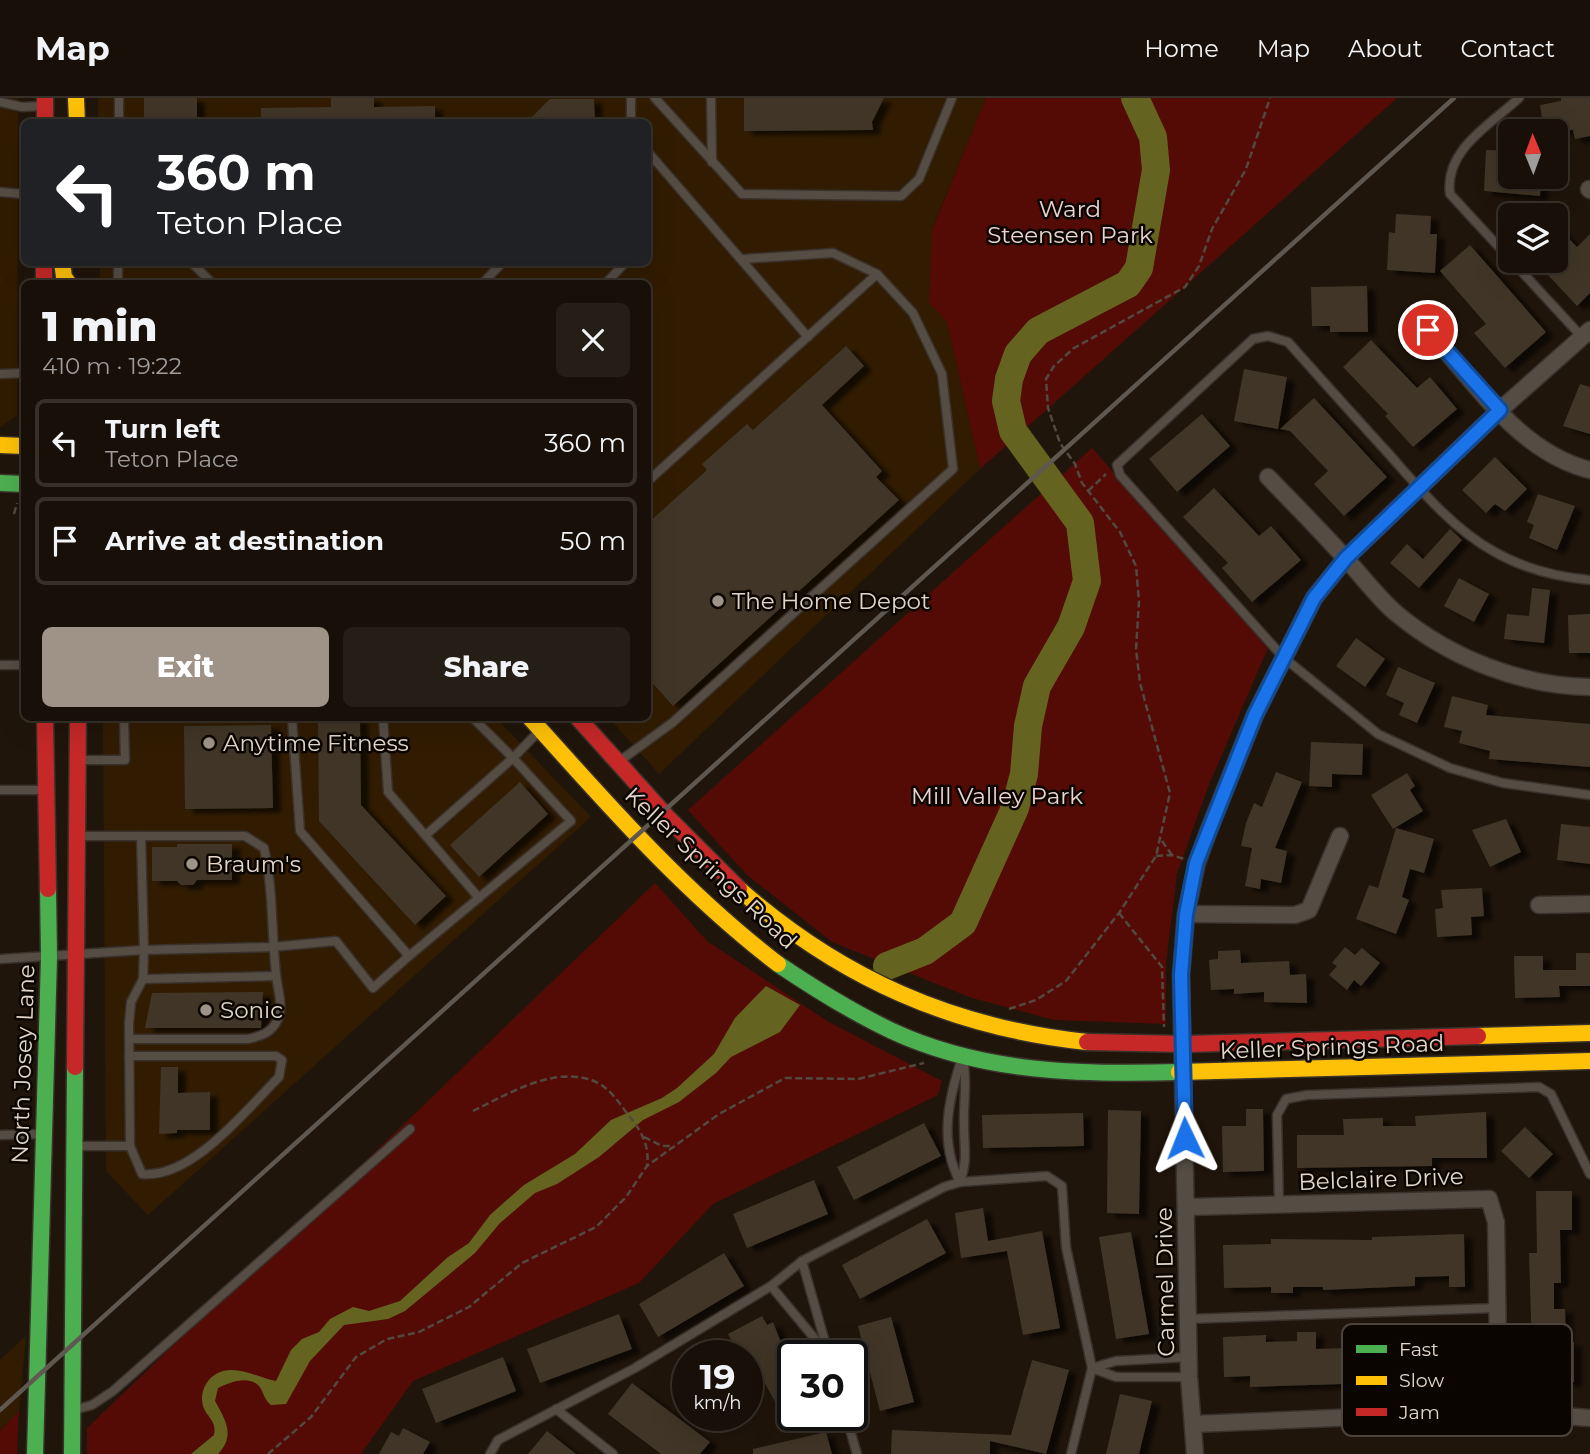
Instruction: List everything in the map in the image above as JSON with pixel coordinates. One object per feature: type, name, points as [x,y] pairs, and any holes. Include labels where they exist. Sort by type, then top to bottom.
[{"type":"main road","points":[[76,98],[77,119]]},
{"type":"main road","points":[[45,102],[56,119]]},
{"type":"main road","points":[[0,445],[21,446]]},
{"type":"main road","points":[[0,483],[21,484]]},
{"type":"main road","name":"North Josey Lane","points":[[35,1454],[49,957],[45,721]]},
{"type":"main road","points":[[72,1454],[78,721]]},
{"type":"main road","name":"Keller Springs Road","points":[[582,721],[662,814],[779,922],[840,965],[905,996],[967,1037],[1076,1073],[1184,1074],[1590,1061]]},
{"type":"main road","points":[[535,723],[565,741],[595,766],[618,761]]},
{"type":"main road","name":"Keller Springs Road","points":[[535,723],[636,837],[755,946],[823,994],[914,1040],[967,1037],[1182,1045],[1590,1033]]},
{"type":"main road","points":[[44,1134],[56,1138],[61,1202],[73,1259]]},
{"type":"street","points":[[1416,318],[1534,446],[1570,465],[1590,470]]},
{"type":"street","name":"Carmel Drive","points":[[1195,1454],[1189,1377],[1188,1208],[1181,975],[1186,914],[1196,863],[1255,715],[1314,598],[1346,558],[1500,410],[1586,333]]},
{"type":"street","points":[[1268,477],[1398,614],[1456,653],[1480,664],[1530,679],[1590,687]]},
{"type":"street","points":[[1186,914],[1295,915],[1309,910],[1340,836]]},
{"type":"street","points":[[1539,905],[1590,904]]},
{"type":"street","name":"Belclaire Drive","points":[[1188,1208],[1489,1199],[1496,1222],[1496,1324]]},
{"type":"street","points":[[1572,1416],[1590,1418]]},
{"type":"street","points":[[1194,1424],[1342,1417]]},
{"type":"lane","points":[[119,98],[119,119]]},
{"type":"lane","points":[[631,98],[631,119]]},
{"type":"lane","points":[[711,98],[712,162]]},
{"type":"lane","points":[[660,100],[742,194],[901,196],[919,179],[952,98]]},
{"type":"lane","points":[[1519,98],[1458,153],[1448,180],[1450,194],[1586,333]]},
{"type":"lane","points":[[0,102],[22,107],[45,102]]},
{"type":"lane","points":[[651,155],[808,337]]},
{"type":"lane","points":[[0,192],[21,194]]},
{"type":"lane","points":[[618,761],[672,723],[953,469],[942,374],[913,313],[877,274],[833,253],[743,259]]},
{"type":"lane","points":[[195,266],[209,280]]},
{"type":"lane","points":[[486,280],[499,266]]},
{"type":"lane","points":[[609,280],[622,266]]},
{"type":"lane","points":[[651,478],[877,274]]},
{"type":"lane","points":[[1590,579],[1559,577],[1525,567],[1493,551],[1466,532],[1419,488],[1288,342],[1268,336],[1253,339],[1117,465],[1120,475],[1283,657],[1378,734],[1450,768],[1503,783],[1590,795]]},
{"type":"lane","points":[[0,374],[21,373]]},
{"type":"lane","points":[[0,664],[21,665]]},
{"type":"lane","points":[[78,760],[125,760],[124,721]]},
{"type":"lane","points":[[292,721],[300,831],[410,956]]},
{"type":"lane","points":[[383,721],[388,792],[480,898]]},
{"type":"lane","points":[[0,959],[337,942],[373,988],[571,821],[476,721]]},
{"type":"lane","points":[[427,834],[513,758],[535,723]]},
{"type":"lane","points":[[0,790],[46,790]]},
{"type":"lane","points":[[77,836],[245,836],[264,848],[270,873],[272,947],[279,1017],[264,1035],[248,1039],[129,1039]]},
{"type":"lane","points":[[129,1056],[276,1056],[282,1060],[279,1077],[201,1154],[154,1175],[142,1174],[131,1146],[129,1056],[131,1002],[142,979],[144,950],[141,836]]},
{"type":"lane","points":[[142,979],[276,976]]},
{"type":"lane","points":[[960,1182],[950,1161],[947,1126],[953,1086],[967,1037]]},
{"type":"lane","points":[[960,1182],[968,1159],[964,1125],[968,1086],[967,1037]]},
{"type":"lane","points":[[1279,1205],[1277,1115],[1286,1099],[1307,1095],[1539,1087],[1552,1094],[1590,1174]]},
{"type":"lane","points":[[72,1411],[92,1405],[113,1391],[410,1129]]},
{"type":"lane","points":[[0,1135],[44,1134]]},
{"type":"lane","points":[[74,1146],[131,1146]]},
{"type":"lane","points":[[490,1454],[498,1440],[635,1368],[772,1286],[802,1261],[944,1187],[960,1182],[1047,1176],[1062,1186],[1066,1247],[1092,1368],[1072,1454]]},
{"type":"lane","points":[[802,1261],[824,1340]]},
{"type":"lane","points":[[772,1286],[816,1340]]},
{"type":"lane","points":[[1188,1319],[1496,1308]]},
{"type":"lane","points":[[1092,1368],[1116,1361],[1189,1357]]},
{"type":"lane","points":[[1092,1368],[1116,1377],[1189,1377]]},
{"type":"lane","points":[[555,1409],[613,1454]]},
{"type":"lane","points":[[850,1431],[857,1454]]},
{"type":"path","points":[[1001,1010],[1035,1000],[1066,981],[1119,913],[1156,856],[1170,793],[1140,683],[1136,649],[1139,602],[1136,566],[1120,532],[1088,491],[1075,464],[1057,437],[1048,408],[1046,379],[1054,366],[1074,348],[1176,295],[1185,287],[1199,266],[1220,215],[1246,170],[1270,98]]},
{"type":"path","points":[[1088,491],[1117,465]]},
{"type":"path","points":[[14,514],[17,503]]},
{"type":"path","points":[[1161,840],[1172,855]]},
{"type":"path","points":[[1156,856],[1172,855],[1196,863]]},
{"type":"path","points":[[1119,913],[1162,967],[1164,1027]]},
{"type":"path","points":[[268,1454],[311,1417],[356,1357],[387,1339],[419,1332],[469,1307],[522,1264],[596,1227],[626,1197],[647,1166],[673,1146],[699,1132],[719,1114],[785,1078],[858,1079],[896,1072],[918,1063],[931,1064]]},
{"type":"path","points":[[473,1111],[529,1086],[571,1077],[596,1082],[605,1087],[644,1136],[653,1143],[673,1146]]},
{"type":"path","points":[[644,1136],[647,1166]]},
{"type":"shaded area","points":[[0,98],[18,98],[17,416],[0,427]]},
{"type":"shaded area","points":[[98,98],[986,98],[932,229],[947,322],[980,469],[659,774],[612,721],[651,721],[651,280],[100,280],[100,266],[651,266],[651,119],[98,119]]},
{"type":"shaded area","points":[[103,721],[499,721],[591,817],[148,1215],[106,1171]]},
{"type":"shaded area","points":[[766,986],[800,1005],[780,1032],[731,1057],[716,1073],[679,1102],[643,1120],[599,1157],[557,1184],[535,1193],[500,1223],[475,1253],[405,1311],[388,1319],[344,1325],[310,1361],[286,1404],[271,1405],[254,1382],[238,1381],[218,1388],[215,1401],[227,1428],[227,1441],[218,1454],[191,1454],[214,1435],[213,1422],[203,1406],[202,1397],[206,1384],[213,1376],[230,1370],[276,1381],[291,1350],[302,1339],[319,1332],[330,1319],[353,1307],[369,1311],[400,1301],[448,1257],[469,1243],[490,1215],[524,1185],[575,1154],[611,1120],[662,1098],[677,1088],[714,1054],[735,1018]]},
{"type":"shaded area","points":[[26,1336],[19,1412],[0,1430],[0,1360]]},
{"type":"green space","name":"Ward Steensen Park","points":[[986,98],[1397,98],[980,469],[947,322],[929,303],[932,230]]},
{"type":"green space","name":"Mill Valley Park","points":[[1092,448],[1268,648],[1208,787],[1177,874],[1166,963],[1166,1024],[1054,1020],[972,998],[832,942],[747,875],[688,810]]},
{"type":"green space","points":[[655,883],[707,941],[827,1021],[942,1081],[938,1095],[713,1204],[639,1283],[413,1381],[361,1454],[87,1454],[87,1428]]},
{"type":"green space","points":[[19,1411],[17,1454],[0,1454],[0,1431]]},
{"type":"building","points":[[144,98],[197,98],[197,119],[144,119]]},
{"type":"building","points":[[331,98],[374,98],[374,107],[435,106],[435,119],[261,119],[261,108],[331,107]]},
{"type":"building","points":[[744,98],[884,98],[872,122],[873,130],[744,131]]},
{"type":"building","points":[[1561,98],[1590,98],[1590,136],[1575,139],[1573,130],[1568,130],[1568,119],[1542,119],[1540,105],[1561,101]]},
{"type":"building","points":[[550,99],[594,99],[595,119],[530,119]]},
{"type":"building","points":[[1486,150],[1498,150],[1498,189],[1540,189],[1540,196],[1484,191]]},
{"type":"building","points":[[1396,214],[1431,216],[1430,234],[1437,234],[1435,273],[1387,270],[1389,232],[1395,233]]},
{"type":"building","points":[[1590,234],[1590,293],[1577,306],[1547,274],[1568,273],[1568,238],[1577,247]]},
{"type":"building","points":[[1470,245],[1546,332],[1505,368],[1474,333],[1486,324],[1440,271]]},
{"type":"building","points":[[1367,286],[1368,332],[1330,332],[1330,326],[1312,326],[1311,287]]},
{"type":"building","points":[[1371,340],[1417,388],[1430,377],[1457,409],[1413,447],[1385,416],[1388,414],[1343,367]]},
{"type":"building","name":"The Home Depot","points":[[846,346],[864,366],[822,405],[882,471],[876,477],[899,500],[673,706],[651,681],[651,520],[707,470],[702,464],[747,424],[753,430]]},
{"type":"building","points":[[1244,369],[1287,377],[1278,429],[1234,421]]},
{"type":"building","points":[[1580,384],[1590,387],[1590,434],[1563,426]]},
{"type":"building","points":[[1314,398],[1387,477],[1344,516],[1314,484],[1328,471],[1290,431],[1280,429]]},
{"type":"building","points":[[1202,414],[1230,446],[1177,492],[1149,459]]},
{"type":"building","points":[[1495,457],[1527,489],[1505,511],[1495,504],[1486,513],[1462,490]]},
{"type":"building","points":[[1214,488],[1259,536],[1271,526],[1301,560],[1252,602],[1222,568],[1228,563],[1183,517]]},
{"type":"building","points":[[1538,494],[1575,506],[1557,550],[1529,538],[1534,525],[1527,522]]},
{"type":"building","points":[[1450,529],[1462,540],[1419,588],[1390,563],[1407,544],[1423,559]]},
{"type":"building","points":[[1459,578],[1489,594],[1474,622],[1444,606]]},
{"type":"building","points":[[1532,588],[1550,590],[1544,643],[1504,639],[1507,614],[1529,616]]},
{"type":"building","points":[[1590,614],[1590,653],[1569,653],[1568,615]]},
{"type":"building","points":[[1356,638],[1385,659],[1365,687],[1336,666]]},
{"type":"building","points":[[1398,667],[1435,683],[1417,723],[1399,715],[1404,703],[1386,695]]},
{"type":"building","points":[[1452,696],[1488,705],[1486,715],[1590,724],[1590,767],[1489,759],[1490,751],[1459,743],[1462,731],[1444,727]]},
{"type":"building","points":[[318,721],[360,721],[361,805],[446,896],[415,925],[319,821]]},
{"type":"building","points":[[271,725],[273,808],[185,809],[184,726]]},
{"type":"building","points":[[1311,742],[1363,744],[1362,775],[1332,774],[1332,787],[1309,786]]},
{"type":"building","points":[[1276,772],[1302,782],[1275,848],[1287,851],[1281,883],[1261,879],[1260,889],[1245,886],[1252,848],[1241,846],[1246,823],[1254,803],[1262,807]]},
{"type":"building","points":[[1407,773],[1415,786],[1410,790],[1423,811],[1393,829],[1371,795]]},
{"type":"building","points":[[520,782],[548,814],[479,877],[450,845]]},
{"type":"building","points":[[1506,819],[1521,852],[1490,867],[1472,830]]},
{"type":"building","points":[[1561,824],[1590,827],[1590,864],[1557,860]]},
{"type":"building","points":[[1396,828],[1434,839],[1424,873],[1410,869],[1402,897],[1409,900],[1396,934],[1356,919],[1369,885],[1378,888]]},
{"type":"building","name":"Braum's","points":[[177,844],[232,844],[232,880],[197,880],[193,885],[181,885],[177,881],[152,881],[152,847],[177,847]]},
{"type":"building","points":[[1482,888],[1484,916],[1471,917],[1472,935],[1437,937],[1435,909],[1443,908],[1441,890]]},
{"type":"building","points":[[1345,947],[1355,955],[1362,948],[1380,963],[1361,986],[1354,980],[1347,990],[1329,975],[1337,966],[1332,963]]},
{"type":"building","points":[[1240,950],[1241,963],[1289,961],[1290,975],[1306,974],[1307,1003],[1264,1002],[1264,992],[1234,994],[1234,989],[1211,990],[1209,960],[1218,959],[1218,951]]},
{"type":"building","points":[[1576,953],[1590,953],[1590,986],[1559,986],[1560,997],[1515,998],[1514,956],[1543,956],[1543,970],[1576,970]]},
{"type":"building","name":"Sonic","points":[[263,992],[261,1028],[145,1028],[152,993]]},
{"type":"building","points":[[161,1067],[178,1067],[178,1093],[210,1092],[210,1130],[177,1130],[177,1133],[159,1134]]},
{"type":"building","points":[[1246,1109],[1263,1109],[1264,1171],[1223,1172],[1222,1126],[1246,1126]]},
{"type":"building","points":[[1108,1110],[1141,1111],[1139,1214],[1107,1213]]},
{"type":"building","points":[[1486,1112],[1487,1158],[1432,1158],[1432,1166],[1297,1168],[1297,1135],[1344,1135],[1343,1119],[1383,1118],[1383,1126],[1416,1126],[1415,1116]]},
{"type":"building","points":[[1083,1113],[1084,1146],[983,1148],[982,1115]]},
{"type":"building","points":[[924,1123],[941,1156],[854,1200],[837,1167]]},
{"type":"building","points":[[1525,1127],[1553,1154],[1529,1178],[1501,1151]]},
{"type":"building","points":[[814,1180],[828,1214],[747,1248],[733,1214]]},
{"type":"building","points":[[1536,1191],[1572,1191],[1572,1230],[1560,1230],[1561,1283],[1554,1283],[1554,1309],[1565,1309],[1565,1324],[1531,1324],[1529,1253],[1537,1253]]},
{"type":"building","points":[[983,1208],[988,1241],[1042,1231],[1060,1328],[1023,1335],[1007,1251],[961,1258],[955,1213]]},
{"type":"building","points":[[927,1219],[946,1253],[860,1299],[842,1265]]},
{"type":"building","points":[[1131,1232],[1149,1334],[1116,1339],[1099,1237]]},
{"type":"building","points":[[1464,1234],[1465,1287],[1449,1287],[1449,1276],[1415,1277],[1415,1286],[1323,1290],[1323,1287],[1293,1287],[1293,1293],[1271,1293],[1271,1287],[1224,1288],[1223,1245],[1271,1244],[1271,1239],[1372,1240],[1372,1237]]},
{"type":"building","points":[[724,1253],[744,1286],[658,1337],[639,1304]]},
{"type":"building","points":[[619,1314],[632,1349],[540,1383],[527,1349]]},
{"type":"building","points":[[762,1316],[767,1325],[773,1322],[780,1340],[777,1340],[777,1405],[763,1380],[763,1340],[731,1340],[728,1334]]},
{"type":"building","points":[[891,1317],[914,1402],[880,1411],[868,1365],[868,1340],[862,1340],[858,1326]]},
{"type":"building","points":[[1297,1332],[1316,1332],[1316,1349],[1342,1348],[1342,1384],[1250,1387],[1250,1376],[1224,1377],[1223,1337],[1266,1335],[1266,1342],[1297,1341]]},
{"type":"building","points":[[1572,1342],[1574,1342],[1572,1382]]},
{"type":"building","points":[[503,1357],[516,1391],[436,1423],[422,1389]]},
{"type":"building","points":[[1032,1360],[1069,1370],[1046,1454],[990,1441],[990,1454],[891,1454],[892,1430],[1011,1435]]},
{"type":"building","points":[[632,1383],[672,1413],[672,1431],[695,1431],[710,1442],[700,1454],[661,1454],[608,1414]]},
{"type":"building","points":[[1120,1394],[1152,1401],[1139,1454],[1106,1454]]},
{"type":"building","points":[[403,1428],[430,1442],[423,1454],[379,1454],[391,1432],[399,1436]]},
{"type":"building","points":[[547,1431],[576,1454],[528,1454]]},
{"type":"building","points":[[826,1432],[832,1454],[753,1454],[753,1449]]},
{"type":"waterway","points":[[887,966],[925,951],[963,923],[1015,808],[1024,774],[1028,726],[1037,686],[1071,627],[1087,581],[1080,523],[1013,431],[1006,401],[1009,379],[1018,354],[1038,331],[1128,284],[1139,268],[1156,170],[1153,137],[1135,98]]},
{"type":"railway","points":[[0,1410],[1454,98]]},
{"type":"traffic: fast","points":[[0,483],[21,484]]},
{"type":"traffic: fast","points":[[35,1454],[49,957],[48,889]]},
{"type":"traffic: fast","points":[[778,964],[877,1024],[926,1045],[961,1056],[1070,1071],[1179,1072]]},
{"type":"traffic: fast","points":[[72,1454],[75,1067]]},
{"type":"traffic: slow","points":[[76,98],[77,119]]},
{"type":"traffic: slow","points":[[63,266],[66,280]]},
{"type":"traffic: slow","points":[[0,445],[21,446]]},
{"type":"traffic: slow","points":[[533,721],[679,878],[778,964]]},
{"type":"traffic: slow","points":[[739,889],[777,921],[817,948],[858,973],[901,994],[990,1025],[1087,1042]]},
{"type":"traffic: slow","points":[[1478,1036],[1590,1033]]},
{"type":"traffic: slow","points":[[1179,1072],[1590,1061]]},
{"type":"traffic: jam","points":[[45,98],[45,119]]},
{"type":"traffic: jam","points":[[44,266],[44,280]]},
{"type":"traffic: jam","points":[[45,721],[48,889]]},
{"type":"traffic: jam","points":[[75,1067],[78,721]]},
{"type":"traffic: jam","points":[[581,721],[669,819],[739,889]]},
{"type":"traffic: jam","points":[[1087,1042],[1186,1044],[1478,1036]]},
{"type":"place","name":"The Home Depot","points":[[718,601]]},
{"type":"place","name":"Anytime Fitness","points":[[209,743]]},
{"type":"place","name":"Braum's","points":[[192,864]]},
{"type":"place","name":"Sonic","points":[[206,1010]]},
{"type":"route","points":[[1185,1138],[1181,975],[1186,914],[1196,863],[1255,715],[1314,598],[1346,558],[1500,410],[1428,330]]}]
